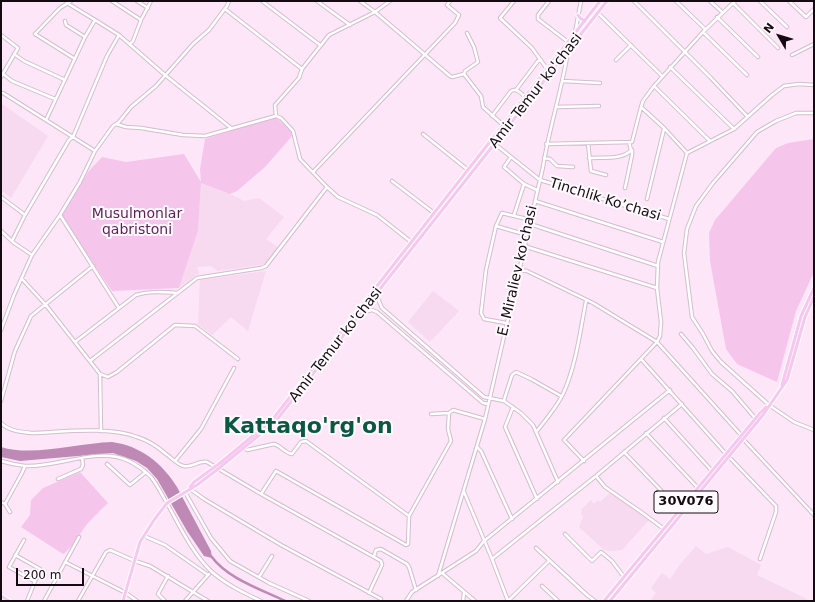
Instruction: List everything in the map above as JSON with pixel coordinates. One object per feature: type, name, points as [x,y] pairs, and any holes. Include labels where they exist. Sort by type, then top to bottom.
[{"type":"main road","name":"Amir Temur ko'chasi","points":[[168,502],[189,488],[194,482],[244,448],[275,422],[371,293],[600,1]]},
{"type":"main road","name":"Amir Temur ko'chasi","points":[[216,468],[268,424],[298,391],[375,296],[607,1]]},
{"type":"main road","points":[[595,8],[598,12]]},
{"type":"main road","points":[[578,15],[585,21]]},
{"type":"main road","name":"30V076","points":[[781,387],[801,316],[814,288]]},
{"type":"main road","name":"30V076","points":[[610,601],[727,455],[763,415],[787,380],[805,317],[814,297]]},
{"type":"main road","name":"30V076","points":[[742,437],[755,418],[769,405]]},
{"type":"main road","name":"30V076","points":[[604,601],[727,455]]},
{"type":"main road","points":[[123,601],[140,542],[168,502]]},
{"type":"main road","points":[[1,596],[9,601]]},
{"type":"street","points":[[71,1],[60,8],[35,34],[75,59]]},
{"type":"street","points":[[112,1],[141,20]]},
{"type":"street","points":[[137,1],[148,8]]},
{"type":"street","points":[[130,44],[133,41],[141,20],[152,1]]},
{"type":"street","points":[[1,330],[32,255],[60,215],[80,182],[95,151],[115,124],[119,122],[131,107],[156,86],[193,44],[209,30],[225,9],[229,1]]},
{"type":"street","points":[[262,1],[320,45]]},
{"type":"street","points":[[317,1],[350,25]]},
{"type":"street","points":[[360,1],[452,77],[464,74],[465,71],[478,62],[474,47],[467,33]]},
{"type":"street","points":[[276,116],[275,104],[299,78],[302,69],[320,45],[329,36],[375,12],[389,1]]},
{"type":"street","points":[[312,172],[455,23],[459,15],[447,5],[450,1]]},
{"type":"street","points":[[514,1],[500,18],[525,40],[547,69]]},
{"type":"street","points":[[548,1],[538,15],[538,18],[568,42]]},
{"type":"street","points":[[575,34],[581,1]]},
{"type":"street","points":[[634,1],[710,76],[747,116]]},
{"type":"street","points":[[676,1],[747,75]]},
{"type":"street","points":[[710,1],[722,12]]},
{"type":"street","points":[[760,1],[787,27]]},
{"type":"street","points":[[789,1],[806,17],[814,9]]},
{"type":"street","points":[[546,144],[629,142],[633,140],[643,101],[662,76],[704,30],[717,16],[734,2],[778,48]]},
{"type":"street","points":[[67,3],[119,35],[165,75],[231,128]]},
{"type":"street","points":[[225,9],[302,69]]},
{"type":"street","points":[[598,12],[662,76]]},
{"type":"street","points":[[717,16],[758,57]]},
{"type":"street","points":[[46,120],[85,37],[95,20]]},
{"type":"street","points":[[65,21],[66,25],[85,37]]},
{"type":"street","points":[[1,35],[18,48],[3,74]]},
{"type":"street","points":[[12,241],[25,215],[69,140],[73,137],[107,56],[119,35]]},
{"type":"street","points":[[792,55],[814,44]]},
{"type":"street","points":[[616,60],[631,45]]},
{"type":"street","name":"E. Miraliev ko'chasi","points":[[438,576],[485,418],[531,220],[546,144],[556,107],[568,50]]},
{"type":"street","points":[[14,54],[24,61],[65,80]]},
{"type":"street","points":[[492,116],[511,91],[516,90],[538,61],[541,60]]},
{"type":"street","points":[[670,67],[734,129]]},
{"type":"street","points":[[1,69],[3,74],[12,81],[55,99]]},
{"type":"street","points":[[464,74],[481,96],[483,107],[503,125]]},
{"type":"street","points":[[562,81],[600,83]]},
{"type":"street","points":[[584,461],[564,440],[657,342],[660,336],[661,322],[657,288],[658,266],[687,153],[734,129],[747,116],[784,86],[799,84],[814,85]]},
{"type":"street","points":[[654,86],[710,141]]},
{"type":"street","points":[[516,90],[525,97]]},
{"type":"street","points":[[3,93],[95,151]]},
{"type":"street","points":[[556,107],[600,106]]},
{"type":"street","points":[[641,107],[664,128],[687,153]]},
{"type":"street","points":[[814,113],[796,113],[776,120],[757,132],[713,183],[696,206],[687,229],[684,253],[692,317],[712,351],[721,362],[769,405],[794,422],[814,430]]},
{"type":"street","points":[[115,124],[126,127],[183,135],[205,136],[276,116],[281,118],[293,131],[300,159],[327,187],[338,197],[377,215],[415,245]]},
{"type":"street","points":[[647,199],[664,128]]},
{"type":"street","points":[[423,134],[468,170]]},
{"type":"street","points":[[491,141],[540,180]]},
{"type":"street","points":[[625,188],[632,155],[629,142]]},
{"type":"street","points":[[588,143],[591,171],[606,174]]},
{"type":"street","points":[[589,158],[621,156],[630,153],[632,150]]},
{"type":"street","points":[[511,157],[504,167],[524,184],[537,190]]},
{"type":"street","points":[[544,158],[550,159],[557,166],[574,167]]},
{"type":"street","name":"Tinchlik Ko’chasi","points":[[540,180],[670,219]]},
{"type":"street","points":[[392,181],[434,213]]},
{"type":"street","points":[[514,215],[524,184]]},
{"type":"street","points":[[90,362],[177,293],[200,277],[266,266],[327,187]]},
{"type":"street","points":[[1,197],[25,215]]},
{"type":"street","points":[[535,201],[663,242]]},
{"type":"street","points":[[506,323],[484,319],[481,313],[486,270],[496,226],[502,212],[531,220]]},
{"type":"street","points":[[60,215],[120,308]]},
{"type":"street","points":[[530,224],[658,266]]},
{"type":"street","points":[[496,226],[527,235]]},
{"type":"street","points":[[1,231],[32,255]]},
{"type":"street","points":[[524,246],[657,288]]},
{"type":"street","points":[[1,401],[15,351],[31,316],[93,266]]},
{"type":"street","points":[[519,270],[527,271],[586,301],[657,342],[814,515]]},
{"type":"street","points":[[22,279],[45,304],[100,374],[108,378],[175,325],[179,324],[195,326],[238,359]]},
{"type":"street","points":[[75,342],[136,295],[154,292],[177,293]]},
{"type":"street","points":[[371,293],[375,296],[382,308],[484,397],[504,401],[533,424],[558,482]]},
{"type":"street","points":[[536,432],[547,419],[561,396],[571,374],[586,301]]},
{"type":"street","points":[[362,312],[372,310],[377,312],[483,403],[488,404]]},
{"type":"street","points":[[681,334],[712,374],[732,391],[755,418]]},
{"type":"street","points":[[641,359],[727,455],[776,506],[776,512],[760,560]]},
{"type":"street","points":[[176,461],[201,429],[234,368]]},
{"type":"street","points":[[504,401],[512,375],[516,372],[561,396]]},
{"type":"street","points":[[100,374],[101,431]]},
{"type":"street","points":[[406,601],[412,592],[476,551],[484,541],[670,390]]},
{"type":"street","points":[[492,559],[596,476],[682,404]]},
{"type":"street","points":[[513,407],[505,427],[537,499]]},
{"type":"street","points":[[431,414],[449,413],[454,410],[485,418]]},
{"type":"street","points":[[261,494],[276,472],[406,545],[409,542],[409,516],[451,441],[448,429],[449,413]]},
{"type":"street","points":[[664,418],[712,471]]},
{"type":"street","points":[[1,422],[11,430],[32,433],[118,432],[137,437],[165,453],[182,466],[188,466],[203,461],[381,561],[382,565],[369,593]]},
{"type":"street","points":[[646,433],[698,488]]},
{"type":"street","points":[[244,448],[247,450],[274,444],[278,445],[287,453],[292,454],[301,442],[306,441],[409,516]]},
{"type":"street","points":[[477,447],[481,451],[512,519]]},
{"type":"street","points":[[624,452],[680,510]]},
{"type":"street","points":[[1,461],[25,466],[101,456],[119,458],[130,462],[151,477],[168,502],[197,553],[212,572],[240,590],[261,601]]},
{"type":"street","points":[[58,479],[81,468],[82,458]]},
{"type":"street","points":[[107,464],[130,485],[146,472]]},
{"type":"street","points":[[5,504],[25,466]]},
{"type":"street","points":[[596,476],[605,487],[664,529]]},
{"type":"street","points":[[189,488],[204,499],[281,545],[381,599]]},
{"type":"street","points":[[183,492],[211,538],[230,561],[309,601]]},
{"type":"street","points":[[463,492],[492,559],[508,601],[549,561]]},
{"type":"street","points":[[1,502],[5,504],[10,512]]},
{"type":"street","points":[[565,534],[592,561],[601,552],[612,561],[624,577]]},
{"type":"street","points":[[143,536],[165,545],[208,575]]},
{"type":"street","points":[[44,601],[79,537]]},
{"type":"street","points":[[24,540],[9,567],[34,581]]},
{"type":"street","points":[[536,548],[595,601]]},
{"type":"street","points":[[374,556],[376,550],[381,549],[406,564],[409,567],[416,590]]},
{"type":"street","points":[[78,601],[108,550],[150,566],[208,601]]},
{"type":"street","points":[[15,554],[40,569],[27,601]]},
{"type":"street","points":[[259,577],[272,556]]},
{"type":"street","points":[[64,562],[126,593],[137,601]]},
{"type":"street","points":[[185,601],[212,572]]},
{"type":"street","points":[[442,573],[464,593],[476,601]]},
{"type":"street","points":[[165,601],[158,595],[158,592],[168,576]]},
{"type":"street","points":[[542,586],[558,601]]},
{"type":"street","points":[[462,601],[464,593]]},
{"type":"shaded area","points":[[2,104],[48,136],[11,198],[1,190]]},
{"type":"shaded area","points":[[201,183],[244,201],[259,198],[284,217],[266,239],[279,248],[267,263],[260,265],[218,271],[211,266],[197,267],[199,273],[179,288],[198,231]]},
{"type":"shaded area","points":[[266,271],[248,331],[231,317],[212,335],[198,324],[200,280]]},
{"type":"shaded area","points":[[433,291],[459,311],[430,342],[408,322]]},
{"type":"shaded area","points":[[112,442],[132,447],[150,457],[165,470],[177,487],[211,551],[212,558],[204,556],[187,531],[157,479],[147,468],[136,461],[113,453],[20,461],[1,457],[1,447],[27,451]]},
{"type":"shaded area","points":[[611,492],[649,520],[622,550],[604,550],[579,527],[583,517],[581,510],[591,500],[594,504],[598,500],[600,502]]},
{"type":"shaded area","points":[[696,546],[706,554],[728,547],[761,565],[757,575],[807,599],[806,601],[650,601],[656,593],[651,588],[662,573],[670,579]]},
{"type":"green space","name":"Musulmonlar qabristoni","points":[[275,117],[292,132],[293,135],[265,167],[237,191],[230,194],[201,183],[198,231],[179,288],[112,291],[61,216],[88,172],[102,157],[126,162],[184,154],[201,182],[200,169],[205,139]]},
{"type":"green space","points":[[814,139],[814,272],[796,311],[777,382],[737,364],[726,349],[710,261],[709,233],[715,220],[776,148],[788,143]]},
{"type":"green space","points":[[80,472],[108,503],[88,523],[73,545],[63,554],[21,527],[30,515],[31,500],[43,488]]},
{"type":"waterway","name":"Kattaqo'rg'on","points":[[211,556],[218,564],[235,577],[255,588],[285,601]]},
{"type":"district","name":"Kattaqo'rg'on","points":[[308,427]]}]
